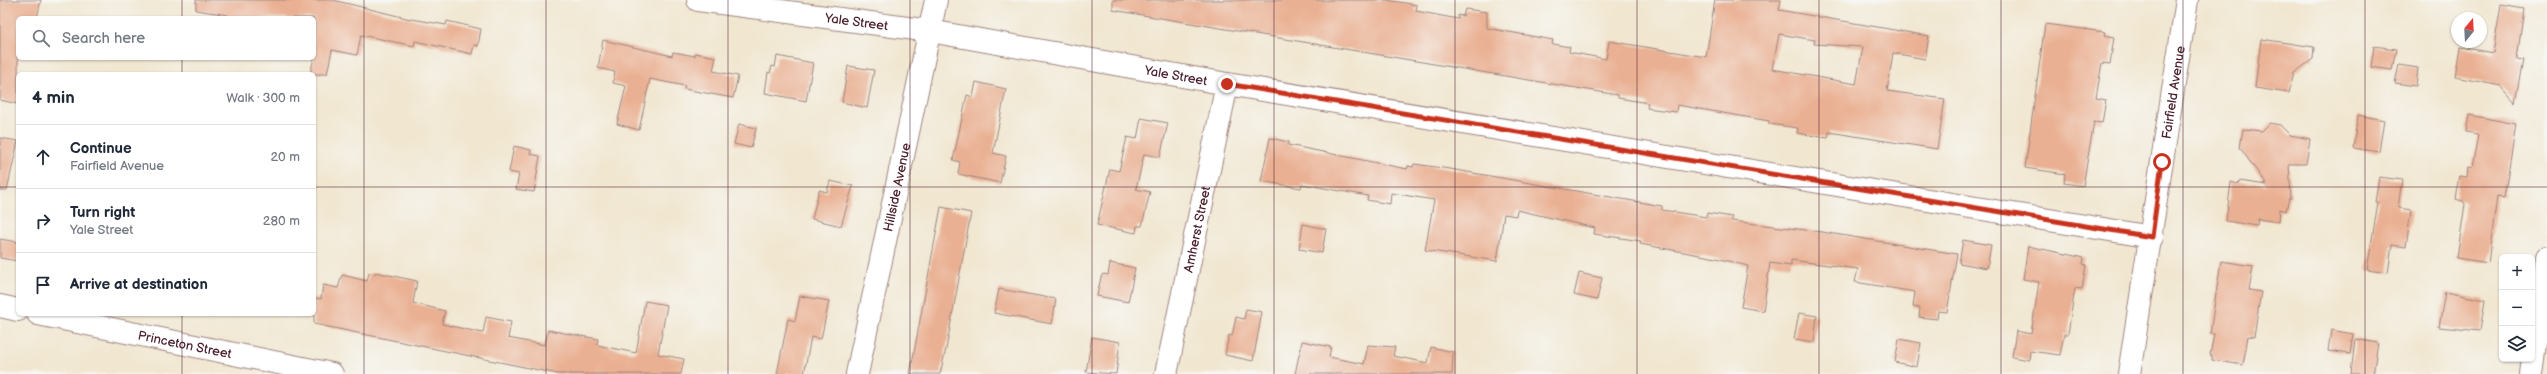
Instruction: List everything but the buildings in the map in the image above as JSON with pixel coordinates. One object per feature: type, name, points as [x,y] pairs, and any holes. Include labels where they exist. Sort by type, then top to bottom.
[{"type":"street","name":"Yale Street","points":[[698,0],[930,31],[1227,84],[2152,237]]},
{"type":"street","name":"Hillside Avenue","points":[[857,374],[936,0]]},
{"type":"street","name":"Fairfield Avenue","points":[[2129,374],[2152,237],[2187,0]]},
{"type":"street","name":"Amherst Street","points":[[1166,374],[1227,84]]},
{"type":"street","points":[[2531,374],[2547,258]]},
{"type":"street","points":[[0,306],[16,310]]},
{"type":"street","name":"Princeton Street","points":[[48,316],[332,374]]},
{"type":"route","points":[[1227,84],[2152,237],[2162,162]]}]
